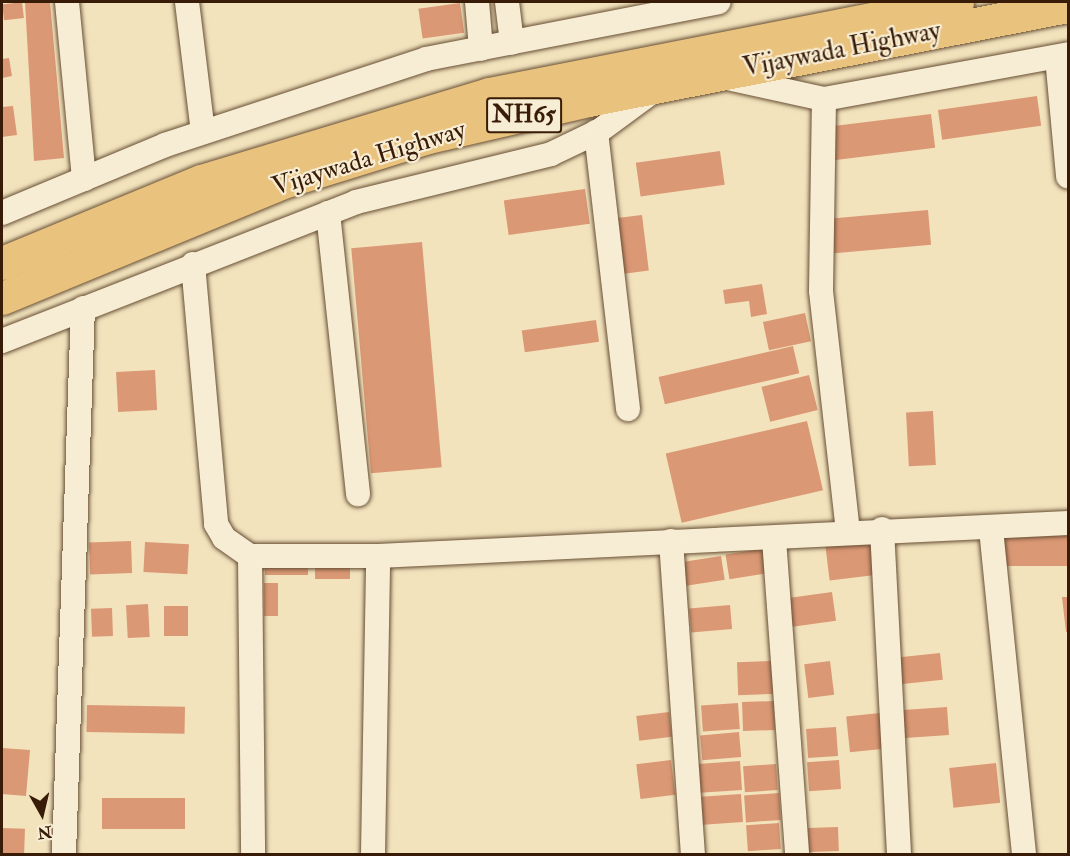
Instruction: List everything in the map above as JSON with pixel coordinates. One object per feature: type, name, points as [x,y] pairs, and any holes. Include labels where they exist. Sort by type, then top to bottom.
[{"type":"highway","name":"Vijaywada Highway","points":[[2,263],[201,181],[489,94],[957,2]]},
{"type":"highway","name":"Vijaywada Highway","points":[[2,298],[358,157],[662,85],[1068,6]]},
{"type":"street","points":[[67,2],[84,179]]},
{"type":"street","points":[[187,2],[203,132]]},
{"type":"street","points":[[477,2],[481,49]]},
{"type":"street","points":[[507,2],[512,43]]},
{"type":"street","points":[[2,213],[203,132],[426,59],[719,2]]},
{"type":"street","points":[[713,75],[824,99],[1063,55],[1068,176]]},
{"type":"street","points":[[2,341],[193,264],[328,213],[551,154],[596,132],[662,85]]},
{"type":"street","points":[[824,99],[821,291],[848,532]]},
{"type":"street","points":[[596,132],[628,409]]},
{"type":"street","points":[[328,213],[358,494]]},
{"type":"street","points":[[193,264],[216,524],[224,538],[250,556],[378,556],[671,541],[774,539],[882,528],[991,528],[1068,523]]},
{"type":"street","points":[[64,855],[83,308]]},
{"type":"street","points":[[882,528],[899,855]]},
{"type":"street","points":[[991,528],[1024,855]]},
{"type":"street","points":[[774,539],[797,855]]},
{"type":"street","points":[[671,541],[693,855]]},
{"type":"street","points":[[250,556],[253,855]]},
{"type":"street","points":[[373,855],[378,556]]},
{"type":"building","points":[[22,2],[24,18],[4,20],[2,4]]},
{"type":"building","points":[[25,2],[50,2],[64,158],[34,161]]},
{"type":"building","points":[[460,3],[464,33],[423,39],[418,9]]},
{"type":"building","points":[[9,58],[12,76],[2,78],[2,59]]},
{"type":"building","points":[[1037,96],[1041,126],[942,140],[938,110]]},
{"type":"building","points":[[13,106],[17,135],[2,137],[2,107]]},
{"type":"building","points":[[931,114],[935,148],[832,160],[828,127]]},
{"type":"building","points":[[720,151],[725,185],[641,196],[636,163]]},
{"type":"building","points":[[585,189],[590,224],[509,235],[504,200]]},
{"type":"building","points":[[928,210],[931,245],[834,253],[831,218]]},
{"type":"building","points":[[642,215],[649,271],[624,274],[617,218]]},
{"type":"building","points":[[422,242],[442,467],[371,473],[351,248]]},
{"type":"building","points":[[762,284],[767,314],[751,317],[749,301],[725,304],[723,290]]},
{"type":"building","points":[[805,313],[811,341],[769,350],[763,322]]},
{"type":"building","points":[[596,320],[599,342],[525,352],[522,330]]},
{"type":"building","points":[[793,346],[799,373],[665,404],[659,377]]},
{"type":"building","points":[[155,370],[157,410],[118,412],[116,372]]},
{"type":"building","points":[[809,375],[818,410],[770,422],[761,387]]},
{"type":"building","points":[[933,411],[936,465],[909,466],[906,412]]},
{"type":"building","points":[[807,421],[823,490],[682,523],[666,454]]},
{"type":"building","points":[[1000,530],[1068,530],[1068,566],[1000,566]]},
{"type":"building","points":[[873,540],[877,575],[830,581],[825,546]]},
{"type":"building","points":[[131,541],[132,573],[90,574],[89,542]]},
{"type":"building","points":[[145,542],[189,544],[187,574],[143,572]]},
{"type":"building","points":[[767,548],[771,573],[729,579],[726,555]]},
{"type":"building","points":[[721,556],[725,580],[686,586],[682,562]]},
{"type":"building","points":[[265,564],[308,564],[308,575],[265,575]]},
{"type":"building","points":[[315,564],[350,564],[350,579],[315,579]]},
{"type":"building","points":[[264,583],[278,583],[278,616],[264,616]]},
{"type":"building","points":[[832,592],[836,621],[792,627],[788,598]]},
{"type":"building","points":[[1062,597],[1068,597],[1068,632],[1066,632]]},
{"type":"building","points":[[148,604],[150,637],[128,638],[126,605]]},
{"type":"building","points":[[730,605],[732,629],[691,632],[689,609]]},
{"type":"building","points":[[164,606],[188,606],[188,636],[164,636]]},
{"type":"building","points":[[112,608],[113,636],[92,637],[91,609]]},
{"type":"building","points":[[940,653],[943,680],[900,684],[897,657]]},
{"type":"building","points":[[772,661],[773,694],[738,695],[737,662]]},
{"type":"building","points":[[830,661],[834,695],[808,698],[804,664]]},
{"type":"building","points":[[774,701],[775,730],[743,731],[742,702]]},
{"type":"building","points":[[738,703],[740,729],[703,732],[701,706]]},
{"type":"building","points":[[87,705],[185,707],[185,734],[87,732]]},
{"type":"building","points":[[947,707],[949,735],[905,738],[903,710]]},
{"type":"building","points":[[669,712],[672,737],[639,741],[636,716]]},
{"type":"building","points":[[880,713],[884,749],[850,752],[846,717]]},
{"type":"building","points":[[836,727],[838,756],[808,758],[806,729]]},
{"type":"building","points":[[739,732],[741,757],[702,760],[700,735]]},
{"type":"building","points":[[2,748],[30,750],[26,796],[2,794]]},
{"type":"building","points":[[671,760],[675,795],[641,799],[636,764]]},
{"type":"building","points":[[839,760],[841,789],[809,791],[807,762]]},
{"type":"building","points":[[740,761],[742,790],[700,793],[698,764]]},
{"type":"building","points":[[996,763],[1000,803],[953,808],[949,768]]},
{"type":"building","points":[[776,764],[778,790],[745,792],[743,766]]},
{"type":"building","points":[[779,793],[781,820],[746,822],[744,795]]},
{"type":"building","points":[[741,794],[743,822],[703,825],[701,797]]},
{"type":"building","points":[[102,798],[185,798],[185,829],[102,829]]},
{"type":"building","points":[[779,823],[781,849],[748,851],[746,825]]},
{"type":"building","points":[[838,827],[839,851],[809,852],[808,828]]},
{"type":"building","points":[[2,828],[25,829],[24,854],[2,854]]}]
